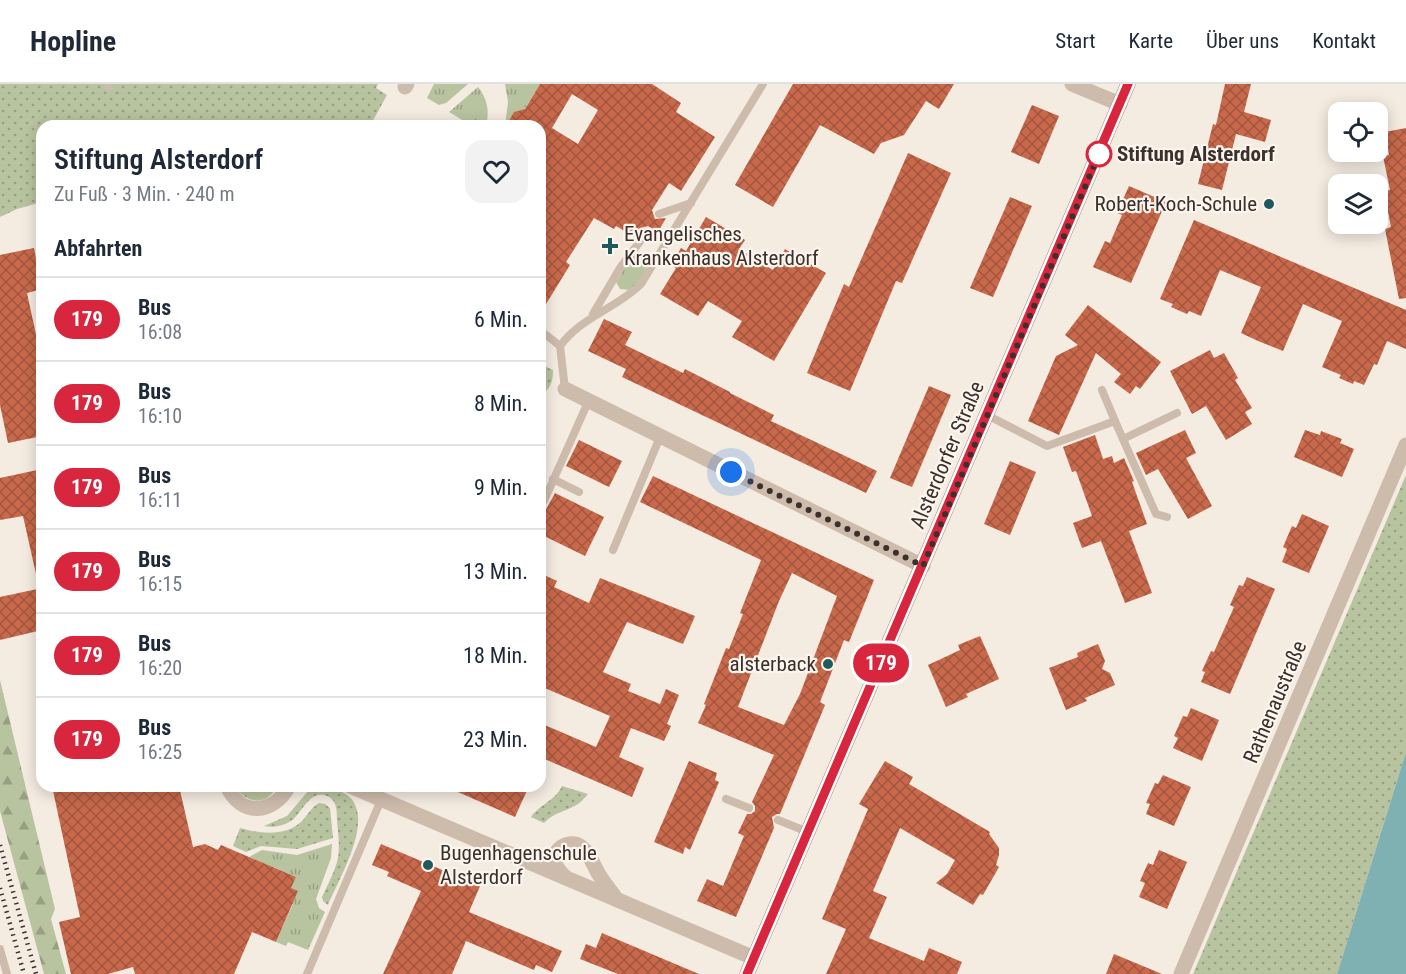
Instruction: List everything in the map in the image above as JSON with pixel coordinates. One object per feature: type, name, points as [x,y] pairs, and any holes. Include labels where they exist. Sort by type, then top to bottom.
[{"type":"street","points":[[1072,84],[1120,104]]},
{"type":"street","name":"Alsterdorfer Straße","points":[[747,974],[1128,84]]},
{"type":"street","points":[[565,389],[923,566]]},
{"type":"street","name":"Rathenaustraße","points":[[1181,974],[1406,445]]},
{"type":"street","points":[[230,792],[240,804],[251,808],[263,808],[285,792]]},
{"type":"street","points":[[363,792],[754,958]]},
{"type":"street","points":[[568,880],[559,871],[555,855],[560,848],[568,844],[578,844],[587,853],[599,875],[618,901]]},
{"type":"lane","points":[[565,389],[560,346],[568,335],[592,317],[631,294],[641,284],[763,84]]},
{"type":"lane","points":[[659,214],[692,202]]},
{"type":"lane","points":[[592,317],[620,268],[647,232]]},
{"type":"lane","points":[[546,335],[560,346]]},
{"type":"lane","points":[[1102,390],[1156,514],[1167,517]]},
{"type":"lane","points":[[546,497],[588,402]]},
{"type":"lane","points":[[1123,439],[1177,413]]},
{"type":"lane","points":[[987,416],[1047,446],[1115,421]]},
{"type":"lane","points":[[613,550],[660,437]]},
{"type":"lane","points":[[554,479],[579,492]]},
{"type":"lane","points":[[726,799],[749,808]]},
{"type":"lane","points":[[307,974],[381,800]]},
{"type":"lane","points":[[778,820],[808,832]]},
{"type":"lane","points":[[0,950],[7,974]]},
{"type":"green space","points":[[0,84],[378,84],[376,88],[387,95],[373,120],[36,120],[36,204],[0,217]]},
{"type":"green space","points":[[434,84],[468,84],[446,103],[439,105],[427,98]]},
{"type":"green space","points":[[505,84],[540,84],[524,110],[517,111],[511,120],[506,120],[508,102]]},
{"type":"green space","points":[[478,87],[484,96],[488,115],[487,120],[462,120],[449,112]]},
{"type":"green space","points":[[638,251],[652,259],[638,282],[630,290],[620,289],[616,282]]},
{"type":"green space","points":[[546,367],[553,370],[550,385],[546,391]]},
{"type":"green space","points":[[1406,475],[1406,752],[1337,974],[1193,974]]},
{"type":"green space","points":[[0,680],[55,909],[51,919],[66,974],[44,974],[0,811]]},
{"type":"green space","points":[[562,786],[588,794],[572,808],[549,818],[544,823],[531,817],[556,795]]},
{"type":"green space","points":[[240,792],[274,792],[262,800],[256,801],[245,797]]},
{"type":"green space","points":[[307,792],[342,792],[353,801],[358,816],[357,834],[328,905],[322,897],[335,868],[339,849],[335,803],[327,796],[315,796],[291,821],[278,826],[264,826],[287,816]]},
{"type":"green space","points":[[319,803],[330,808],[333,838],[297,849],[261,846],[246,852],[233,846],[240,828],[265,833],[281,832],[297,825]]},
{"type":"green space","points":[[332,844],[331,858],[316,899],[319,908],[325,912],[308,950],[288,942],[286,946],[276,942],[293,904],[285,900],[296,877],[249,857],[262,850],[297,855]]},
{"type":"water","points":[[1406,752],[1406,974],[1337,974]]},
{"type":"building","points":[[540,84],[652,84],[681,103],[676,112],[715,137],[681,191],[669,183],[652,210],[655,219],[666,218],[655,237],[652,235],[653,229],[648,226],[641,228],[635,237],[616,226],[614,229],[594,218],[566,262],[570,265],[546,304],[546,120],[509,120],[514,112],[525,109]],"holes":[[[572,94],[598,110],[578,144],[552,128]]]},
{"type":"building","points":[[793,84],[954,84],[939,109],[926,101],[904,135],[881,143],[874,154],[820,125],[773,207],[735,185]]},
{"type":"building","points":[[1225,84],[1251,84],[1244,112],[1271,120],[1265,142],[1236,134],[1222,190],[1198,184],[1213,124],[1216,125]]},
{"type":"building","points":[[1032,105],[1059,116],[1039,164],[1011,152]]},
{"type":"building","points":[[1406,128],[1406,298],[1399,299],[1386,234],[1388,234],[1388,228],[1391,227],[1388,212],[1388,190],[1390,190],[1384,162],[1388,162],[1389,155],[1388,131]]},
{"type":"building","points":[[908,153],[951,173],[902,283],[896,281],[850,391],[807,373],[844,284],[849,287]]},
{"type":"building","points":[[1129,186],[1166,202],[1131,283],[1093,267],[1105,241],[1110,243],[1122,215],[1117,213]]},
{"type":"building","points":[[1010,197],[1032,206],[993,297],[970,288]]},
{"type":"building","points":[[706,217],[745,240],[739,249],[773,270],[785,249],[826,273],[774,361],[732,337],[742,321],[708,301],[698,316],[660,294],[676,268],[671,265],[681,248],[686,251]]},
{"type":"building","points":[[1194,220],[1406,310],[1406,349],[1387,341],[1377,365],[1374,364],[1364,385],[1354,381],[1353,384],[1339,378],[1341,375],[1322,367],[1342,321],[1303,304],[1283,351],[1258,341],[1241,333],[1261,287],[1220,270],[1201,316],[1189,311],[1187,314],[1171,307],[1173,304],[1160,299]]},
{"type":"building","points":[[34,248],[36,258],[36,291],[27,293],[36,334],[36,437],[8,443],[0,405],[0,255]]},
{"type":"building","points":[[1088,305],[1161,362],[1140,389],[1136,386],[1130,394],[1114,382],[1121,374],[1096,353],[1059,435],[1028,421],[1056,356],[1078,345],[1065,335]]},
{"type":"building","points":[[604,319],[632,332],[625,345],[683,373],[685,369],[774,415],[771,421],[877,471],[866,493],[622,377],[626,369],[588,351]]},
{"type":"building","points":[[1210,350],[1214,358],[1224,353],[1238,378],[1235,380],[1252,408],[1245,412],[1252,424],[1226,440],[1206,406],[1192,414],[1170,371]]},
{"type":"building","points":[[929,386],[951,395],[912,487],[890,478]]},
{"type":"building","points":[[1185,430],[1196,453],[1186,458],[1212,506],[1188,519],[1158,469],[1146,475],[1136,453]]},
{"type":"building","points":[[1305,430],[1320,435],[1321,431],[1342,439],[1340,443],[1354,449],[1342,477],[1294,457]]},
{"type":"building","points":[[1095,435],[1103,459],[1112,456],[1114,463],[1124,458],[1134,481],[1132,482],[1147,524],[1129,531],[1152,593],[1125,603],[1101,541],[1082,548],[1073,523],[1092,516],[1076,471],[1072,472],[1063,447]]},
{"type":"building","points":[[579,440],[622,461],[609,487],[566,466]]},
{"type":"building","points":[[1010,461],[1036,472],[1010,535],[984,524]]},
{"type":"building","points":[[36,470],[36,574],[23,516],[0,520],[0,478]]},
{"type":"building","points":[[653,476],[874,580],[849,642],[844,640],[820,702],[825,705],[780,814],[772,817],[774,828],[736,917],[697,901],[707,879],[723,886],[744,836],[738,833],[747,814],[755,811],[752,802],[774,755],[698,723],[726,648],[729,649],[743,614],[740,613],[761,560],[640,502]],"holes":[[[792,573],[837,596],[800,694],[784,725],[738,707]]]},
{"type":"building","points":[[555,493],[604,517],[585,556],[546,537],[546,509]]},
{"type":"building","points":[[1302,514],[1329,526],[1309,573],[1282,562],[1287,549],[1283,547],[1292,526],[1296,528]]},
{"type":"building","points":[[546,576],[557,581],[554,587],[589,603],[600,578],[695,616],[683,644],[627,622],[603,672],[631,684],[628,691],[660,704],[666,689],[679,695],[667,724],[671,726],[664,741],[631,728],[619,757],[644,768],[632,797],[546,760],[546,726],[596,747],[610,716],[546,689]]},
{"type":"building","points":[[1247,577],[1275,589],[1230,694],[1201,682],[1205,672],[1202,671],[1211,651],[1214,652],[1234,607],[1230,605],[1239,585],[1243,586]]},
{"type":"building","points":[[36,589],[36,631],[0,640],[0,597]]},
{"type":"building","points":[[980,636],[999,679],[966,694],[968,697],[946,707],[928,665],[960,650],[958,645]]},
{"type":"building","points":[[1098,644],[1105,661],[1102,669],[1110,673],[1115,685],[1085,698],[1087,701],[1066,710],[1049,668],[1078,657],[1077,653]]},
{"type":"building","points":[[1191,708],[1219,720],[1202,761],[1173,748],[1178,738],[1174,736],[1183,716],[1187,717]]},
{"type":"building","points":[[689,761],[717,773],[715,780],[719,782],[690,850],[685,847],[683,854],[654,842]]},
{"type":"building","points":[[885,761],[913,777],[909,784],[990,832],[989,834],[999,848],[996,865],[999,867],[983,895],[980,894],[973,905],[936,883],[947,874],[955,860],[900,828],[873,891],[887,897],[869,938],[924,961],[929,948],[962,962],[957,974],[826,974],[846,929],[822,919],[868,809],[859,804]]},
{"type":"building","points":[[1163,775],[1191,787],[1174,826],[1146,814],[1150,804],[1146,803],[1155,783],[1158,784]]},
{"type":"building","points":[[53,792],[180,792],[193,847],[205,844],[218,850],[221,845],[296,877],[291,888],[298,891],[276,942],[252,932],[234,974],[135,974],[133,967],[108,974],[71,974],[59,922],[80,917]]},
{"type":"building","points":[[458,792],[526,792],[515,817]]},
{"type":"building","points":[[381,844],[480,886],[469,912],[562,951],[552,972],[536,965],[534,970],[466,941],[452,974],[383,974],[421,891],[387,876],[389,872],[372,865]]},
{"type":"building","points":[[1159,850],[1187,862],[1167,909],[1139,897],[1145,883],[1140,881],[1148,863],[1153,865]]},
{"type":"building","points":[[602,933],[699,974],[618,974],[580,959],[586,944],[596,948]]},
{"type":"building","points":[[1114,954],[1162,974],[1106,974]]},
{"type":"railway","points":[[0,845],[36,974]]},
{"type":"railway","points":[[0,888],[24,974]]},
{"type":"bus line","name":"179","points":[[747,974],[1128,84]]},
{"type":"place","name":"Stiftung Alsterdorf","points":[[1099,154]]},
{"type":"place","name":"Robert-Koch-Schule","points":[[1269,204]]},
{"type":"place","name":"Evangelisches Krankenhaus Alsterdorf","points":[[610,246]]},
{"type":"place","name":"alsterback","points":[[828,664]]},
{"type":"place","name":"Bugenhagenschule Alsterdorf","points":[[428,865]]},
{"type":"route","points":[[731,472],[923,566],[1099,154]]}]
